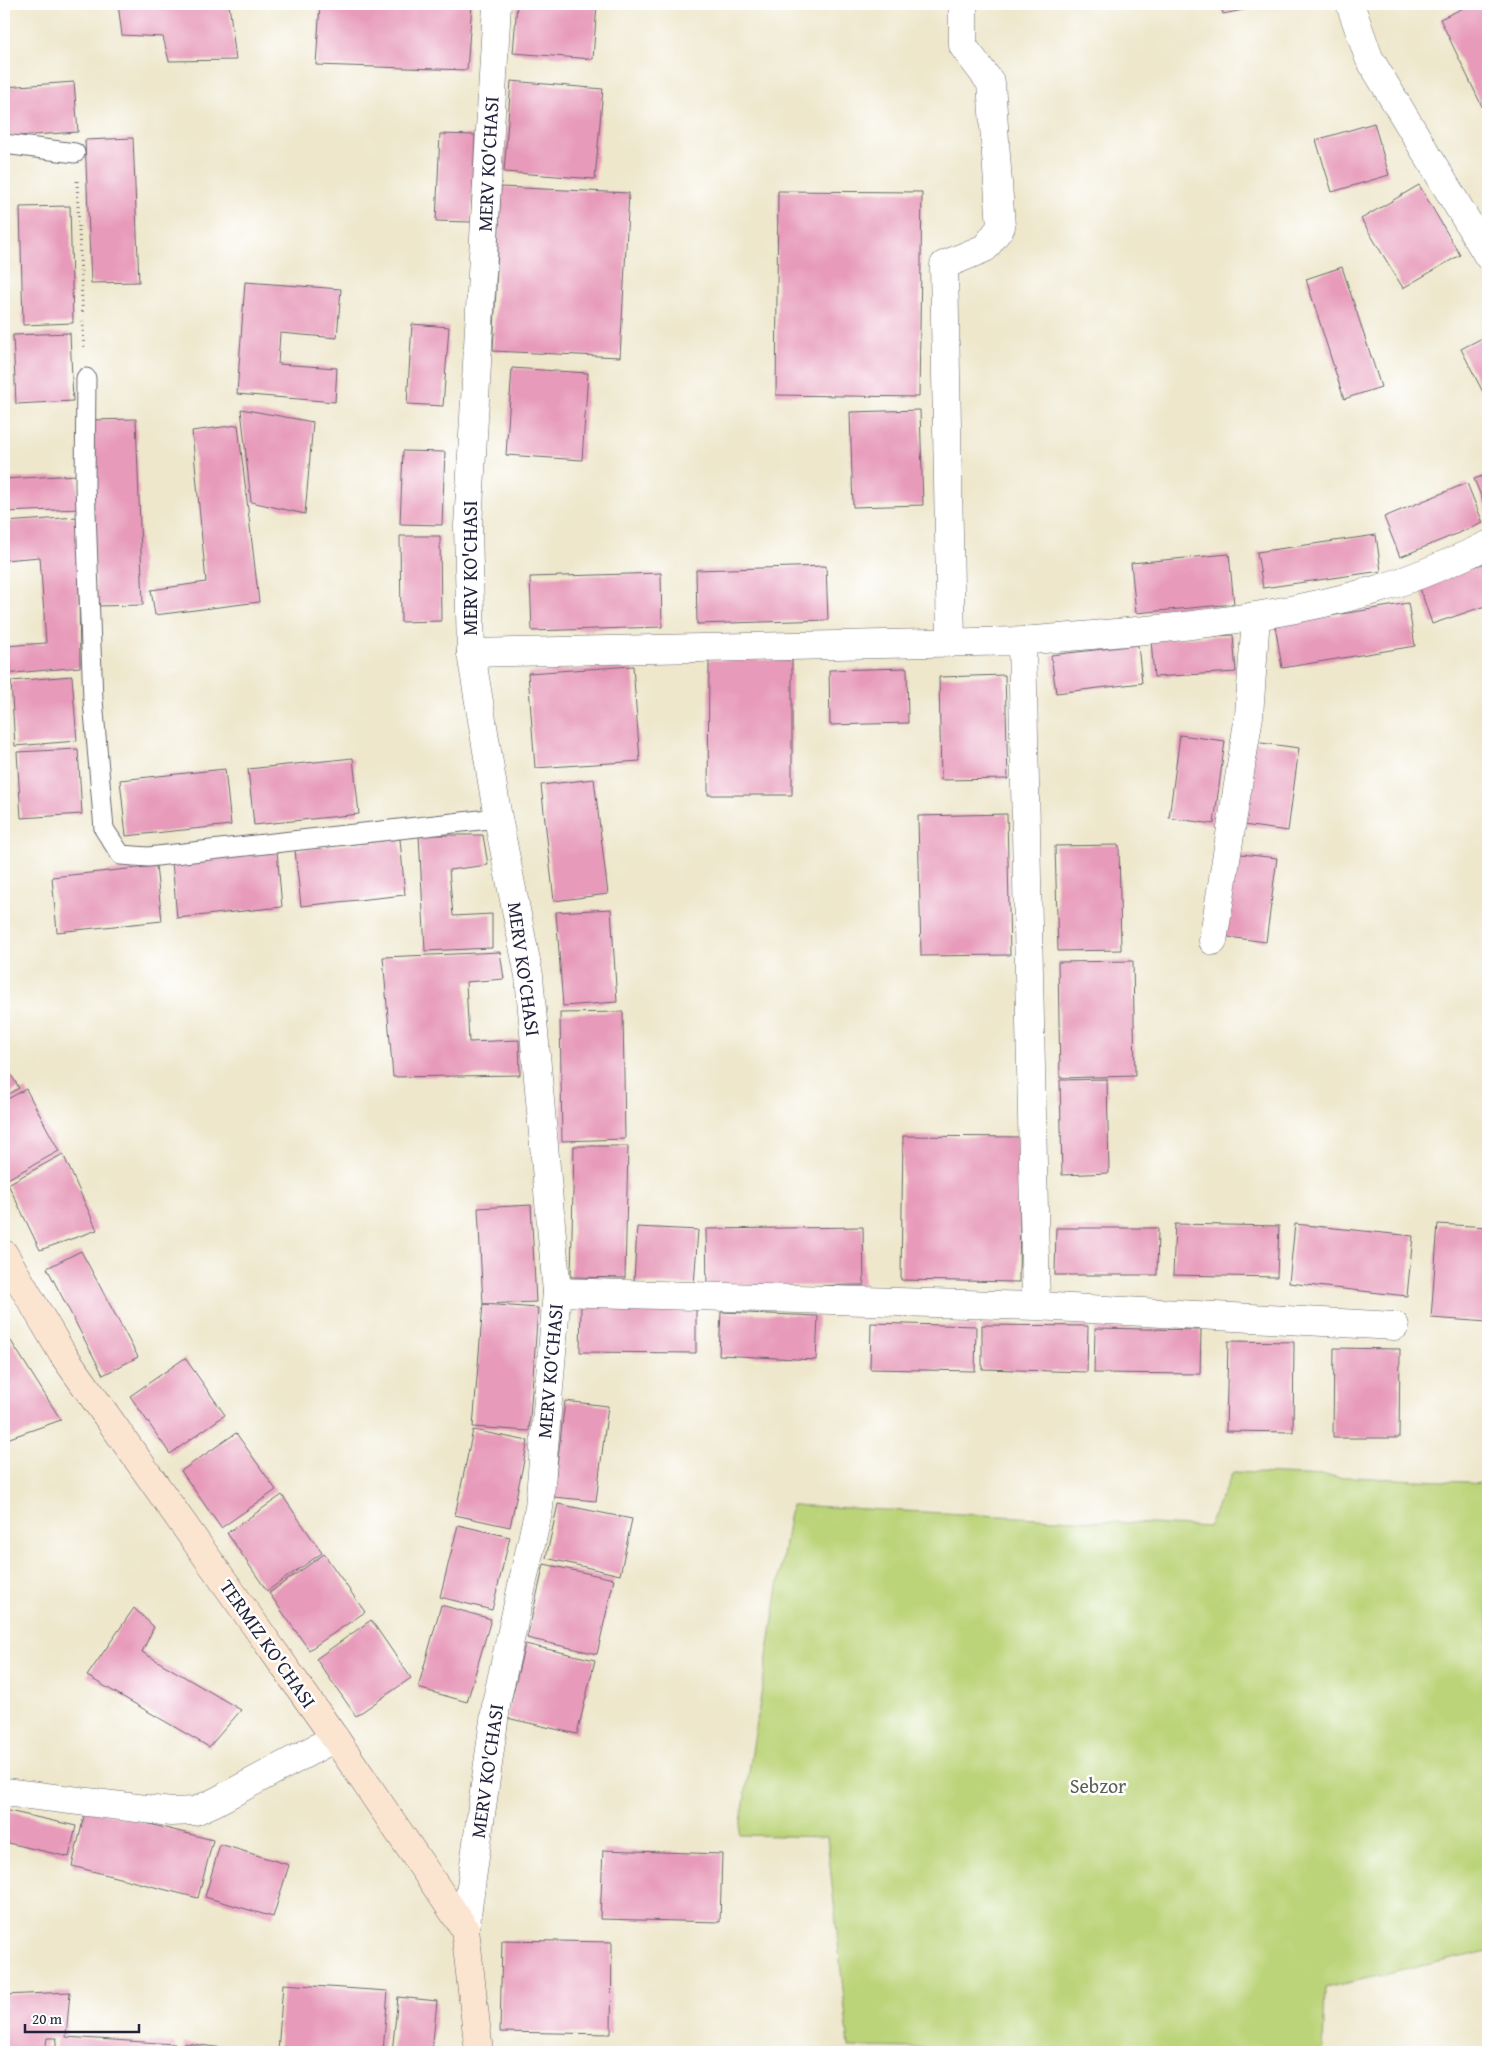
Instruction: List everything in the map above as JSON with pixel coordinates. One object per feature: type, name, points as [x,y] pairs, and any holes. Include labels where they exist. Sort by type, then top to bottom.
[{"type":"main road","name":"TERMIZ KO'CHASI","points":[[4,1254],[62,1353],[335,1738],[465,1929],[479,2052]]},
{"type":"street","name":"MERV KO'CHASI","points":[[465,1929],[497,1699],[538,1508],[557,1292],[529,976],[498,818],[471,653],[468,526],[497,4]]},
{"type":"street","points":[[951,643],[944,265],[985,248],[1000,227],[991,84],[962,46],[963,4]]},
{"type":"street","points":[[1350,4],[1369,58],[1488,256]]},
{"type":"street","points":[[471,653],[1022,641],[1185,627],[1256,616],[1376,590],[1488,546]]},
{"type":"street","points":[[1213,941],[1249,716],[1256,616]]},
{"type":"street","points":[[1022,641],[1036,1306]]},
{"type":"street","points":[[557,1292],[1036,1306],[1394,1326]]},
{"type":"street","points":[[4,1792],[171,1812],[195,1811],[335,1738]]},
{"type":"lane","points":[[4,144],[75,153]]},
{"type":"lane","points":[[86,378],[85,485],[93,700],[104,829],[121,855],[148,857],[498,818]]},
{"type":"path","points":[[75,153],[86,378]]},
{"type":"green space","name":"Sebzor","points":[[1233,1472],[1488,1483],[1488,1951],[1325,1988],[1323,2052],[849,2047],[827,1837],[739,1835],[791,1505],[1208,1527]]},
{"type":"building","points":[[118,4],[229,4],[236,60],[169,61],[163,37],[122,35]]},
{"type":"building","points":[[320,4],[472,4],[467,70],[316,65]]},
{"type":"building","points":[[517,4],[597,4],[593,59],[513,53]]},
{"type":"building","points":[[1221,4],[1268,4],[1268,5],[1223,14]]},
{"type":"building","points":[[1472,4],[1488,4],[1488,119],[1440,19]]},
{"type":"building","points":[[511,81],[603,89],[595,179],[504,172]]},
{"type":"building","points":[[74,82],[78,132],[4,137],[4,87]]},
{"type":"building","points":[[1374,123],[1389,175],[1332,192],[1316,140]]},
{"type":"building","points":[[440,134],[475,135],[471,222],[436,221]]},
{"type":"building","points":[[133,138],[139,282],[91,283],[85,140]]},
{"type":"building","points":[[1419,185],[1460,255],[1403,288],[1361,219]]},
{"type":"building","points":[[501,187],[629,193],[620,357],[493,351]]},
{"type":"building","points":[[778,191],[922,192],[919,397],[776,395]]},
{"type":"building","points":[[70,206],[73,323],[23,325],[20,207]]},
{"type":"building","points":[[1342,267],[1381,387],[1344,399],[1306,279]]},
{"type":"building","points":[[245,282],[341,289],[337,338],[280,333],[278,364],[337,368],[335,402],[237,394]]},
{"type":"building","points":[[412,324],[449,327],[443,406],[407,404]]},
{"type":"building","points":[[70,333],[73,401],[16,404],[13,335]]},
{"type":"building","points":[[1488,335],[1488,402],[1461,349]]},
{"type":"building","points":[[512,368],[588,373],[582,460],[506,455]]},
{"type":"building","points":[[241,409],[313,422],[305,514],[251,502]]},
{"type":"building","points":[[920,410],[923,505],[853,507],[850,412]]},
{"type":"building","points":[[136,419],[143,605],[96,606],[89,420]]},
{"type":"building","points":[[238,425],[259,602],[155,615],[151,590],[206,582],[192,431]]},
{"type":"building","points":[[403,451],[445,452],[442,525],[400,524]]},
{"type":"building","points":[[1488,474],[1488,513],[1474,479]]},
{"type":"building","points":[[77,475],[79,509],[5,512],[4,479]]},
{"type":"building","points":[[1467,483],[1483,523],[1400,557],[1384,517]]},
{"type":"building","points":[[78,517],[80,667],[4,674],[4,646],[46,643],[40,557],[4,560],[4,522]]},
{"type":"building","points":[[1376,535],[1381,571],[1263,588],[1257,552]]},
{"type":"building","points":[[400,536],[440,536],[441,621],[401,622]]},
{"type":"building","points":[[1229,554],[1234,604],[1136,613],[1131,563]]},
{"type":"building","points":[[1488,562],[1488,605],[1432,624],[1419,585]]},
{"type":"building","points":[[826,566],[828,620],[697,624],[696,570]]},
{"type":"building","points":[[661,573],[662,627],[532,631],[530,577]]},
{"type":"building","points":[[1408,603],[1415,646],[1282,668],[1275,625]]},
{"type":"building","points":[[1233,635],[1236,672],[1154,677],[1151,640]]},
{"type":"building","points":[[1138,645],[1142,683],[1056,693],[1051,655]]},
{"type":"building","points":[[709,660],[792,660],[792,795],[708,795]]},
{"type":"building","points":[[633,666],[640,761],[535,768],[528,673]]},
{"type":"building","points":[[907,668],[908,723],[830,725],[829,670]]},
{"type":"building","points":[[1005,675],[1008,779],[941,780],[939,677]]},
{"type":"building","points":[[72,676],[77,741],[15,746],[11,681]]},
{"type":"building","points":[[1180,735],[1225,741],[1214,824],[1169,818]]},
{"type":"building","points":[[1254,742],[1299,748],[1288,831],[1243,825]]},
{"type":"building","points":[[78,749],[82,814],[21,818],[17,752]]},
{"type":"building","points":[[353,758],[359,814],[254,825],[248,769]]},
{"type":"building","points":[[225,769],[231,825],[126,836],[120,780]]},
{"type":"building","points":[[594,779],[608,894],[554,901],[541,785]]},
{"type":"building","points":[[1007,814],[1010,955],[921,956],[918,816]]},
{"type":"building","points":[[419,835],[483,835],[488,865],[449,870],[453,916],[492,914],[492,948],[425,951]]},
{"type":"building","points":[[400,839],[405,895],[301,906],[295,850]]},
{"type":"building","points":[[1119,845],[1121,950],[1058,951],[1055,846]]},
{"type":"building","points":[[277,851],[282,907],[177,918],[172,862]]},
{"type":"building","points":[[1232,853],[1277,858],[1266,942],[1221,936]]},
{"type":"building","points":[[156,866],[162,921],[57,932],[52,877]]},
{"type":"building","points":[[611,909],[617,1002],[563,1006],[556,912]]},
{"type":"building","points":[[500,952],[504,979],[466,982],[469,1042],[519,1040],[520,1075],[393,1077],[383,957]]},
{"type":"building","points":[[1133,961],[1135,1076],[1060,1078],[1058,962]]},
{"type":"building","points":[[623,1012],[625,1139],[562,1141],[560,1013]]},
{"type":"building","points":[[4,1063],[19,1088],[4,1097]]},
{"type":"building","points":[[1107,1079],[1109,1173],[1062,1175],[1060,1080]]},
{"type":"building","points":[[26,1089],[59,1151],[4,1181],[4,1101]]},
{"type":"building","points":[[903,1136],[1021,1137],[1019,1282],[901,1280]]},
{"type":"building","points":[[574,1146],[628,1146],[625,1278],[571,1277]]},
{"type":"building","points":[[63,1154],[97,1230],[40,1250],[8,1184]]},
{"type":"building","points":[[531,1205],[536,1302],[483,1304],[478,1208]]},
{"type":"building","points":[[1175,1224],[1279,1226],[1277,1277],[1173,1275]]},
{"type":"building","points":[[1295,1224],[1413,1236],[1407,1296],[1289,1283]]},
{"type":"building","points":[[1438,1224],[1488,1227],[1488,1322],[1431,1318]]},
{"type":"building","points":[[637,1227],[698,1230],[694,1285],[634,1282]]},
{"type":"building","points":[[863,1227],[864,1285],[707,1287],[706,1229]]},
{"type":"building","points":[[1056,1228],[1158,1228],[1157,1275],[1055,1275]]},
{"type":"building","points":[[81,1251],[138,1357],[103,1375],[47,1268]]},
{"type":"building","points":[[483,1304],[538,1308],[529,1431],[473,1427]]},
{"type":"building","points":[[581,1306],[696,1308],[696,1353],[580,1352]]},
{"type":"building","points":[[721,1312],[818,1316],[816,1360],[719,1355]]},
{"type":"building","points":[[871,1323],[976,1326],[975,1371],[870,1369]]},
{"type":"building","points":[[982,1325],[1088,1326],[1087,1372],[982,1369]]},
{"type":"building","points":[[1095,1328],[1201,1330],[1200,1374],[1094,1373]]},
{"type":"building","points":[[4,1330],[61,1420],[4,1440]]},
{"type":"building","points":[[1228,1341],[1294,1342],[1293,1432],[1226,1431]]},
{"type":"building","points":[[1334,1348],[1400,1349],[1399,1438],[1333,1438]]},
{"type":"building","points":[[185,1358],[225,1415],[170,1454],[130,1396]]},
{"type":"building","points":[[565,1401],[608,1406],[596,1501],[553,1497]]},
{"type":"building","points":[[473,1430],[528,1441],[510,1527],[455,1515]]},
{"type":"building","points":[[236,1433],[276,1490],[221,1528],[181,1471]]},
{"type":"building","points":[[282,1495],[322,1553],[267,1591],[227,1533]]},
{"type":"building","points":[[558,1504],[632,1519],[620,1575],[546,1558]]},
{"type":"building","points":[[458,1525],[510,1537],[492,1610],[440,1597]]},
{"type":"building","points":[[324,1554],[365,1612],[309,1650],[269,1593]]},
{"type":"building","points":[[544,1564],[614,1579],[597,1654],[527,1638]]},
{"type":"building","points":[[441,1605],[491,1619],[467,1702],[418,1688]]},
{"type":"building","points":[[134,1608],[154,1627],[142,1652],[241,1710],[209,1747],[87,1676]]},
{"type":"building","points":[[371,1620],[411,1678],[356,1716],[316,1659]]},
{"type":"building","points":[[525,1644],[595,1660],[577,1734],[507,1718]]},
{"type":"building","points":[[86,1808],[213,1840],[198,1898],[72,1866]]},
{"type":"building","points":[[4,1810],[76,1826],[69,1857],[4,1842]]},
{"type":"building","points":[[220,1844],[289,1865],[273,1917],[205,1897]]},
{"type":"building","points":[[603,1850],[722,1854],[720,1922],[600,1919]]},
{"type":"building","points":[[502,1940],[612,1942],[611,2034],[500,2032]]},
{"type":"building","points":[[283,1984],[388,1991],[383,2052],[278,2052]]},
{"type":"building","points":[[70,1992],[66,2037],[175,2044],[174,2052],[55,2052],[57,2038],[47,2038],[45,2052],[4,2052],[4,1995]]},
{"type":"building","points":[[398,1997],[437,2001],[432,2052],[392,2052]]},
{"type":"building","points":[[184,2043],[247,2051],[247,2052],[183,2052]]}]
